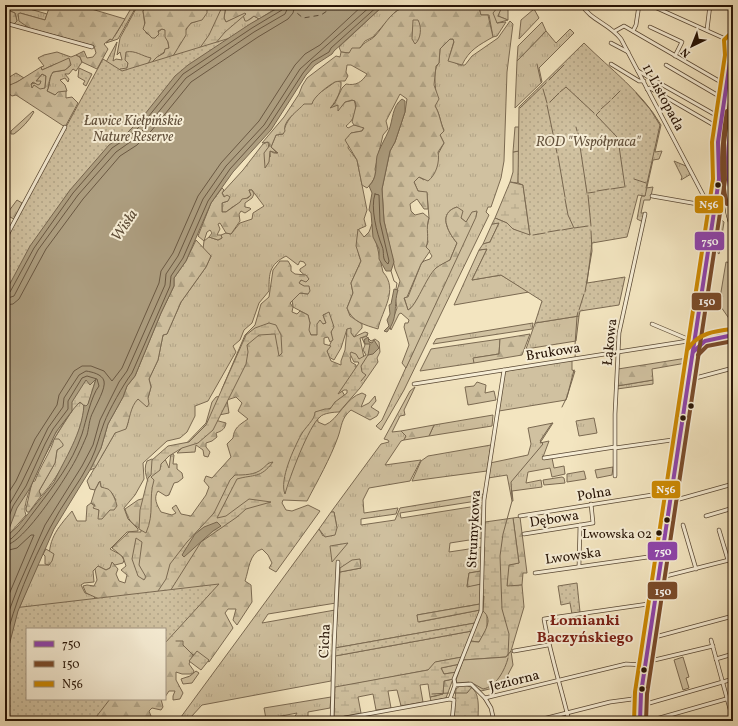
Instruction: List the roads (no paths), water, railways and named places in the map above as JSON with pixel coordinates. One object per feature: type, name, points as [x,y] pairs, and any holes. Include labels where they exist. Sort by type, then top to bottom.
[{"type":"highway","points":[[733,84],[725,132],[723,161],[725,196],[733,230]]},
{"type":"highway","points":[[733,112],[728,154],[729,191],[733,212]]},
{"type":"highway","points":[[729,191],[733,203]]},
{"type":"street","name":"11 Listopada","points":[[582,5],[587,13],[615,31],[644,81],[709,206]]},
{"type":"street","points":[[633,31],[636,25],[639,5]]},
{"type":"street","points":[[640,721],[640,698],[719,176],[719,128],[732,40],[650,5]]},
{"type":"street","points":[[707,30],[710,5]]},
{"type":"street","points":[[5,23],[92,48]]},
{"type":"street","points":[[615,31],[623,26],[726,85]]},
{"type":"street","points":[[650,27],[682,42],[675,56]]},
{"type":"street","points":[[611,44],[628,52]]},
{"type":"street","points":[[611,64],[639,81],[644,81]]},
{"type":"street","points":[[666,65],[724,99]]},
{"type":"street","points":[[638,71],[721,118]]},
{"type":"street","points":[[647,89],[650,88],[719,128]]},
{"type":"street","points":[[5,239],[65,127]]},
{"type":"street","points":[[733,144],[733,170]]},
{"type":"street","points":[[652,196],[709,206],[714,209]]},
{"type":"street","name":"Łąkowa","points":[[615,476],[617,352],[619,333],[645,214]]},
{"type":"street","points":[[698,320],[701,330],[705,335],[717,337]]},
{"type":"street","points":[[652,324],[690,340],[693,349]]},
{"type":"street","points":[[696,332],[701,330]]},
{"type":"street","points":[[693,349],[702,341],[705,335]]},
{"type":"street","points":[[695,339],[702,341],[733,335]]},
{"type":"street","name":"Brukowa","points":[[414,384],[695,339]]},
{"type":"street","points":[[688,380],[733,368]]},
{"type":"street","name":"Strumykowa","points":[[455,684],[454,679],[481,611],[484,500],[504,370]]},
{"type":"street","points":[[544,458],[680,439]]},
{"type":"street","points":[[670,500],[676,500],[733,484]]},
{"type":"street","name":"Polna","points":[[520,516],[672,492]]},
{"type":"street","name":"Dębowa","points":[[524,534],[593,523],[591,504]]},
{"type":"street","points":[[706,516],[733,508]]},
{"type":"street","points":[[579,566],[580,525]]},
{"type":"street","points":[[684,525],[696,569]]},
{"type":"street","points":[[719,530],[728,560]]},
{"type":"street","name":"Lwowska","points":[[535,573],[662,554]]},
{"type":"street","points":[[658,578],[733,559]]},
{"type":"street","name":"Cicha","points":[[331,721],[338,562]]},
{"type":"street","points":[[570,721],[560,680],[548,645],[544,619],[655,603]]},
{"type":"street","points":[[650,637],[655,637],[733,616]]},
{"type":"street","points":[[711,640],[733,720]]},
{"type":"street","points":[[514,650],[548,645]]},
{"type":"street","name":"Jeziorna","points":[[455,684],[471,684],[485,698],[626,664],[646,663],[713,646]]},
{"type":"street","points":[[716,659],[733,654]]},
{"type":"street","points":[[640,704],[646,704],[733,679]]},
{"type":"street","points":[[450,699],[455,684]]},
{"type":"street","points":[[649,721],[733,697]]},
{"type":"street","points":[[485,698],[491,708],[494,721]]},
{"type":"street","points":[[535,721],[631,698],[640,698]]},
{"type":"street","points":[[331,721],[450,699],[454,700],[452,721]]},
{"type":"water","name":"Wisła","points":[[283,5],[384,5],[332,54],[315,65],[306,75],[271,130],[233,172],[211,203],[186,261],[174,278],[174,286],[135,376],[127,386],[123,397],[108,424],[101,448],[90,470],[54,529],[18,611],[5,661],[5,293],[30,246],[70,190],[109,145],[127,133],[141,119],[175,76],[188,65],[250,24]],"holes":[[[96,379],[86,406],[84,405],[83,416],[77,436],[54,482],[18,526],[6,537],[17,508],[30,488],[56,432],[72,411],[72,402],[86,380],[90,385]]]},
{"type":"water","points":[[402,99],[405,101],[405,112],[395,142],[390,151],[382,189],[384,221],[394,262],[391,271],[386,271],[379,259],[379,249],[373,237],[371,213],[369,210],[372,193],[369,186],[374,179],[377,156],[389,130],[396,105]]},
{"type":"water","points":[[394,289],[398,290],[394,316],[391,327],[387,332],[384,331],[389,326],[387,320],[390,314],[389,305],[391,304]]},
{"type":"water","points":[[368,337],[369,342],[372,343],[374,340],[379,348],[373,354],[368,355],[370,344],[365,344],[364,340]]},
{"type":"water","points":[[217,522],[221,526],[213,531],[184,557],[182,555],[195,534],[204,527]]},
{"type":"waterway","points":[[537,64],[541,82]]},
{"type":"waterway","points":[[549,80],[564,65]]},
{"type":"waterway","points":[[520,108],[546,83]]},
{"type":"waterway","points":[[560,92],[566,87],[594,113]]},
{"type":"waterway","points":[[543,89],[547,103]]},
{"type":"waterway","points":[[612,99],[620,91]]},
{"type":"waterway","points":[[550,102],[559,93]]},
{"type":"waterway","points":[[636,93],[650,109],[660,125],[646,188]]},
{"type":"waterway","points":[[601,109],[610,101]]},
{"type":"waterway","points":[[547,105],[557,153]]},
{"type":"waterway","points":[[600,111],[596,115],[617,137],[619,145]]},
{"type":"waterway","points":[[576,127],[577,131]]},
{"type":"waterway","points":[[578,133],[587,193]]},
{"type":"waterway","points":[[619,146],[625,187]]},
{"type":"waterway","points":[[558,156],[565,197]]},
{"type":"waterway","points":[[634,179],[646,183]]},
{"type":"waterway","points":[[611,189],[624,187]]},
{"type":"waterway","points":[[597,191],[609,189]]},
{"type":"waterway","points":[[588,193],[595,192]]},
{"type":"waterway","points":[[588,195],[591,226]]},
{"type":"waterway","points":[[565,199],[568,215],[574,228],[588,226]]},
{"type":"waterway","points":[[562,230],[573,228]]},
{"type":"waterway","points":[[548,232],[560,230]]},
{"type":"waterway","points":[[585,292],[592,251],[591,231]]},
{"type":"waterway","points":[[533,235],[545,233]]},
{"type":"waterway","points":[[391,271],[394,281],[397,283],[396,289]]},
{"type":"waterway","points":[[579,310],[584,294]]},
{"type":"waterway","points":[[577,316],[578,312]]},
{"type":"waterway","points":[[575,345],[577,317]]},
{"type":"waterway","points":[[575,357],[576,348]]},
{"type":"waterway","points":[[361,381],[366,375],[362,372],[361,366],[368,355]]},
{"type":"waterway","points":[[562,407],[567,397],[574,370]]},
{"type":"waterway","points":[[512,499],[511,482],[543,444],[540,441],[552,423]]},
{"type":"waterway","points":[[508,656],[509,634],[502,609],[500,556],[503,534],[512,501]]},
{"type":"waterway","points":[[176,641],[183,641],[183,645],[193,655]]},
{"type":"waterway","points":[[474,684],[483,689],[492,685],[505,668],[508,658]]},
{"type":"waterway","points":[[454,693],[467,693],[472,687]]},
{"type":"waterway","points":[[432,694],[449,693]]},
{"type":"place","name":"Lwowska 02","points":[[659,533]]},
{"type":"district","name":"Łomianki Baczyńskiego","points":[[585,628]]},
{"type":"park label","name":"Ławice Kiełpińskie Nature Reserve","points":[[133,128]]},
{"type":"park label","name":"ROD \"Współpraca\"","points":[[588,141]]}]
